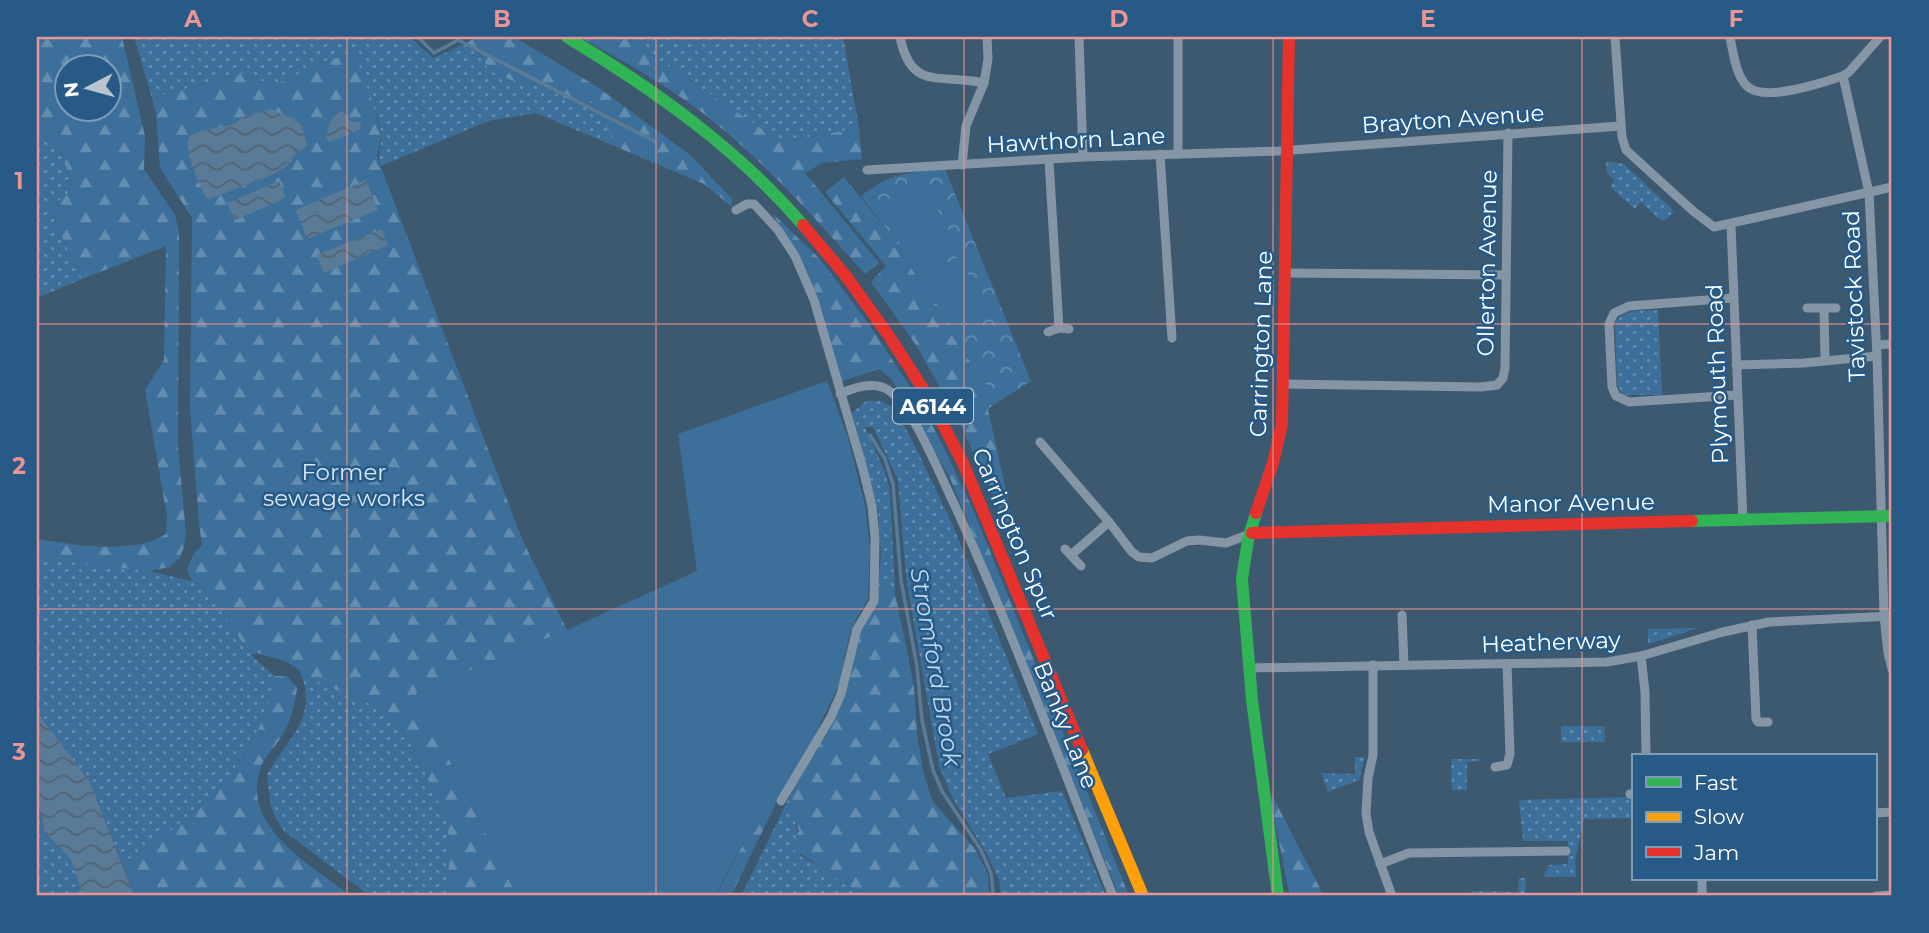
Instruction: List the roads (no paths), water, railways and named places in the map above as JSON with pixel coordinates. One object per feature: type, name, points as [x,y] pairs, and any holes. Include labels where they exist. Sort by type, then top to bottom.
[{"type":"main road","name":"Carrington Spur","points":[[567,37],[672,104],[762,183],[820,244],[899,349],[945,425],[963,463],[1143,896]]},
{"type":"main road","name":"Carrington Lane","points":[[1278,896],[1249,667],[1242,562],[1261,497],[1274,466],[1282,424],[1289,37]]},
{"type":"main road","name":"Manor Avenue","points":[[1252,533],[1524,524],[1887,517]]},
{"type":"street","points":[[900,37],[909,65],[923,76],[984,83]]},
{"type":"street","points":[[961,165],[966,126],[984,83],[988,59],[987,37]]},
{"type":"street","points":[[1079,37],[1083,157]]},
{"type":"street","points":[[1178,37],[1178,154]]},
{"type":"street","points":[[1615,37],[1622,142],[1633,158],[1714,227],[1892,187]]},
{"type":"street","points":[[1730,37],[1743,81],[1754,91],[1772,94],[1843,76],[1880,37]]},
{"type":"street","name":"Tavistock Road","points":[[1843,76],[1869,193],[1887,517],[1888,653],[1892,669]]},
{"type":"street","name":"Brayton Avenue","points":[[1287,150],[1621,126]]},
{"type":"street","name":"Ollerton Avenue","points":[[1282,384],[1469,387],[1497,385],[1506,368],[1508,133]]},
{"type":"street","name":"Hawthorn Lane","points":[[867,170],[1160,153],[1287,150]]},
{"type":"street","points":[[1160,153],[1171,338]]},
{"type":"street","points":[[1048,332],[1064,329],[1049,160]]},
{"type":"street","points":[[736,210],[747,204],[754,204],[778,230],[795,256],[814,300],[863,469],[872,506],[875,537],[874,601],[857,629],[841,694],[781,801]]},
{"type":"street","name":"Plymouth Road","points":[[1731,225],[1743,521]]},
{"type":"street","points":[[1285,273],[1506,275]]},
{"type":"street","points":[[1733,298],[1629,306],[1614,313],[1609,324],[1612,387],[1619,399],[1629,402],[1737,395]]},
{"type":"street","points":[[1807,308],[1836,308]]},
{"type":"street","points":[[1824,308],[1825,360]]},
{"type":"street","points":[[1877,345],[1892,344]]},
{"type":"street","points":[[1736,365],[1804,363],[1877,356]]},
{"type":"street","name":"Banky Lane","points":[[840,394],[863,386],[887,389],[901,402],[920,434],[963,523],[1113,896]]},
{"type":"street","points":[[1041,442],[1110,522],[1132,552],[1145,559],[1187,541],[1233,542],[1252,533]]},
{"type":"street","points":[[1081,566],[1068,552],[1110,522]]},
{"type":"street","points":[[1233,542],[1242,562]]},
{"type":"street","points":[[1402,615],[1404,665]]},
{"type":"street","name":"Heatherway","points":[[1249,667],[1607,662],[1641,656],[1769,622],[1888,616]]},
{"type":"street","points":[[1752,625],[1756,719],[1758,722],[1768,722]]},
{"type":"street","points":[[1641,656],[1646,692],[1646,754]]},
{"type":"street","points":[[1495,767],[1507,765],[1510,754],[1507,664]]},
{"type":"street","points":[[1373,665],[1373,755],[1368,778],[1366,813],[1369,832],[1392,896]]},
{"type":"street","points":[[1380,864],[1409,853],[1566,851]]},
{"type":"street","points":[[1876,896],[1892,895]]},
{"type":"water","points":[[272,109],[300,124],[307,146],[293,156],[291,163],[274,174],[207,200],[190,159],[190,135],[232,125],[245,116]]},
{"type":"water","points":[[342,110],[351,122],[360,122],[361,127],[330,142],[326,139],[332,118]]},
{"type":"water","points":[[366,180],[378,210],[307,239],[296,210]]},
{"type":"water","points":[[279,181],[286,198],[235,220],[227,203]]},
{"type":"water","points":[[382,229],[388,245],[324,273],[316,255]]},
{"type":"water","points":[[37,712],[90,782],[134,896],[83,896],[71,860],[44,831],[42,814],[37,809]]},
{"type":"waterway","points":[[418,37],[434,53],[458,40],[654,141]]},
{"type":"waterway","name":"Stromford Brook","points":[[870,435],[885,459],[893,484],[901,580],[917,667],[922,720],[933,770],[942,791],[981,850],[991,873],[991,896]]},
{"type":"park label","name":"Former sewage works","points":[[344,485]]}]
